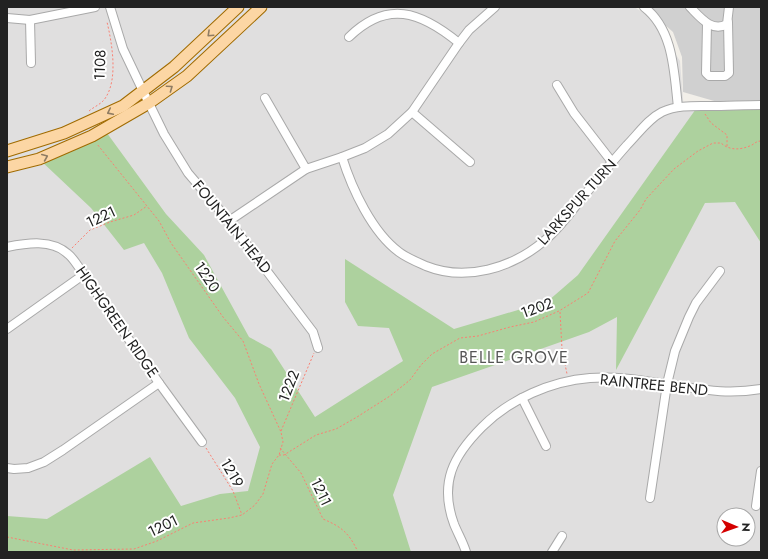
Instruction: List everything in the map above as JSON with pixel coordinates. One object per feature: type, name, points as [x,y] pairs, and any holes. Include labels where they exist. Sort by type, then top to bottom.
[{"type":"main road","points":[[7,151],[46,140],[123,106],[174,67],[238,7]]},
{"type":"main road","points":[[7,167],[39,159],[92,136],[149,103],[187,76],[261,7]]},
{"type":"street","points":[[7,18],[30,20],[95,7]]},
{"type":"street","name":"FOUNTAIN HEAD","points":[[110,7],[123,49],[164,134],[188,173],[229,221],[313,332],[318,348]]},
{"type":"street","points":[[229,221],[306,168],[365,148],[388,134],[412,112],[458,43],[469,30],[495,7]]},
{"type":"street","points":[[644,7],[656,19],[665,34],[673,59],[678,107]]},
{"type":"street","points":[[690,7],[708,24],[724,25],[728,22]]},
{"type":"street","points":[[708,24],[706,72],[709,76],[725,76],[729,73],[729,7]]},
{"type":"street","points":[[349,37],[364,22],[376,14],[400,11],[410,12],[426,19],[458,43]]},
{"type":"street","points":[[30,20],[31,64]]},
{"type":"street","points":[[557,85],[574,113],[612,162]]},
{"type":"street","points":[[265,98],[306,168]]},
{"type":"street","name":"LARKSPUR TURN","points":[[342,157],[355,193],[370,218],[399,253],[428,267],[446,271],[462,273],[484,271],[519,259],[537,247],[555,230],[612,162],[653,118],[662,112],[678,107],[761,105]]},
{"type":"street","points":[[412,112],[470,162]]},
{"type":"street","name":"HIGHGREEN RIDGE","points":[[7,247],[36,243],[52,245],[68,253],[202,442]]},
{"type":"street","points":[[650,498],[667,384],[675,351],[696,303],[720,270]]},
{"type":"street","points":[[7,329],[83,275]]},
{"type":"street","name":"RAINTREE BEND","points":[[466,552],[454,524],[448,504],[449,482],[453,466],[460,451],[486,423],[502,410],[522,398],[544,388],[568,381],[590,378],[623,378],[667,384],[696,390],[732,393],[761,389]]},
{"type":"street","points":[[7,468],[28,468],[44,462],[159,383]]},
{"type":"street","points":[[522,398],[546,446]]},
{"type":"street","points":[[756,506],[761,472]]},
{"type":"street","points":[[552,552],[562,536]]},
{"type":"path","name":"1108","points":[[85,124],[83,119],[87,113],[106,98],[113,77],[111,38],[106,20]]},
{"type":"path","points":[[698,106],[711,123],[722,130],[726,135],[727,148]]},
{"type":"path","name":"1220","points":[[92,136],[125,180],[147,206],[223,317],[243,341],[259,384],[281,432],[283,442]]},
{"type":"path","name":"1202","points":[[284,455],[316,435],[336,429],[383,400],[410,380],[421,365],[432,354],[460,338],[478,336],[534,322],[559,311],[588,292],[615,241],[640,210],[646,199],[674,169],[698,151],[713,143],[721,143],[727,148],[738,149],[760,141]]},
{"type":"path","name":"1221","points":[[68,253],[90,230],[134,214],[147,206]]},
{"type":"path","points":[[559,311],[561,321],[562,349],[568,381]]},
{"type":"path","name":"1222","points":[[281,432],[308,364],[312,355],[318,348]]},
{"type":"path","name":"1219","points":[[202,442],[233,491],[242,515]]},
{"type":"path","name":"1201","points":[[7,537],[73,550],[134,549],[157,541],[193,523],[242,515],[255,505],[263,494],[272,464],[283,442]]},
{"type":"path","name":"1211","points":[[280,448],[284,455],[301,473],[323,518],[338,525],[352,539],[358,552]]},
{"type":"path","points":[[278,454],[284,455]]},
{"type":"shaded area","points":[[7,7],[634,7],[652,18],[680,61],[684,111],[761,110],[761,552],[7,552]]},
{"type":"shaded area","points":[[645,7],[761,7],[761,106],[728,105],[683,92],[682,57],[673,32]]},
{"type":"green space","points":[[761,105],[761,243],[735,202],[705,203],[616,370],[617,317],[589,332],[432,387],[393,495],[411,552],[7,552],[7,516],[47,519],[150,457],[181,506],[220,494],[248,491],[260,447],[235,398],[189,338],[162,273],[144,243],[124,250],[91,208],[39,159],[104,129],[166,214],[204,255],[249,337],[271,349],[315,417],[403,361],[389,328],[358,326],[345,302],[345,259],[454,329],[548,301],[578,275],[698,106]]},
{"type":"district","name":"BELLE GROVE","points":[[514,357]]}]
